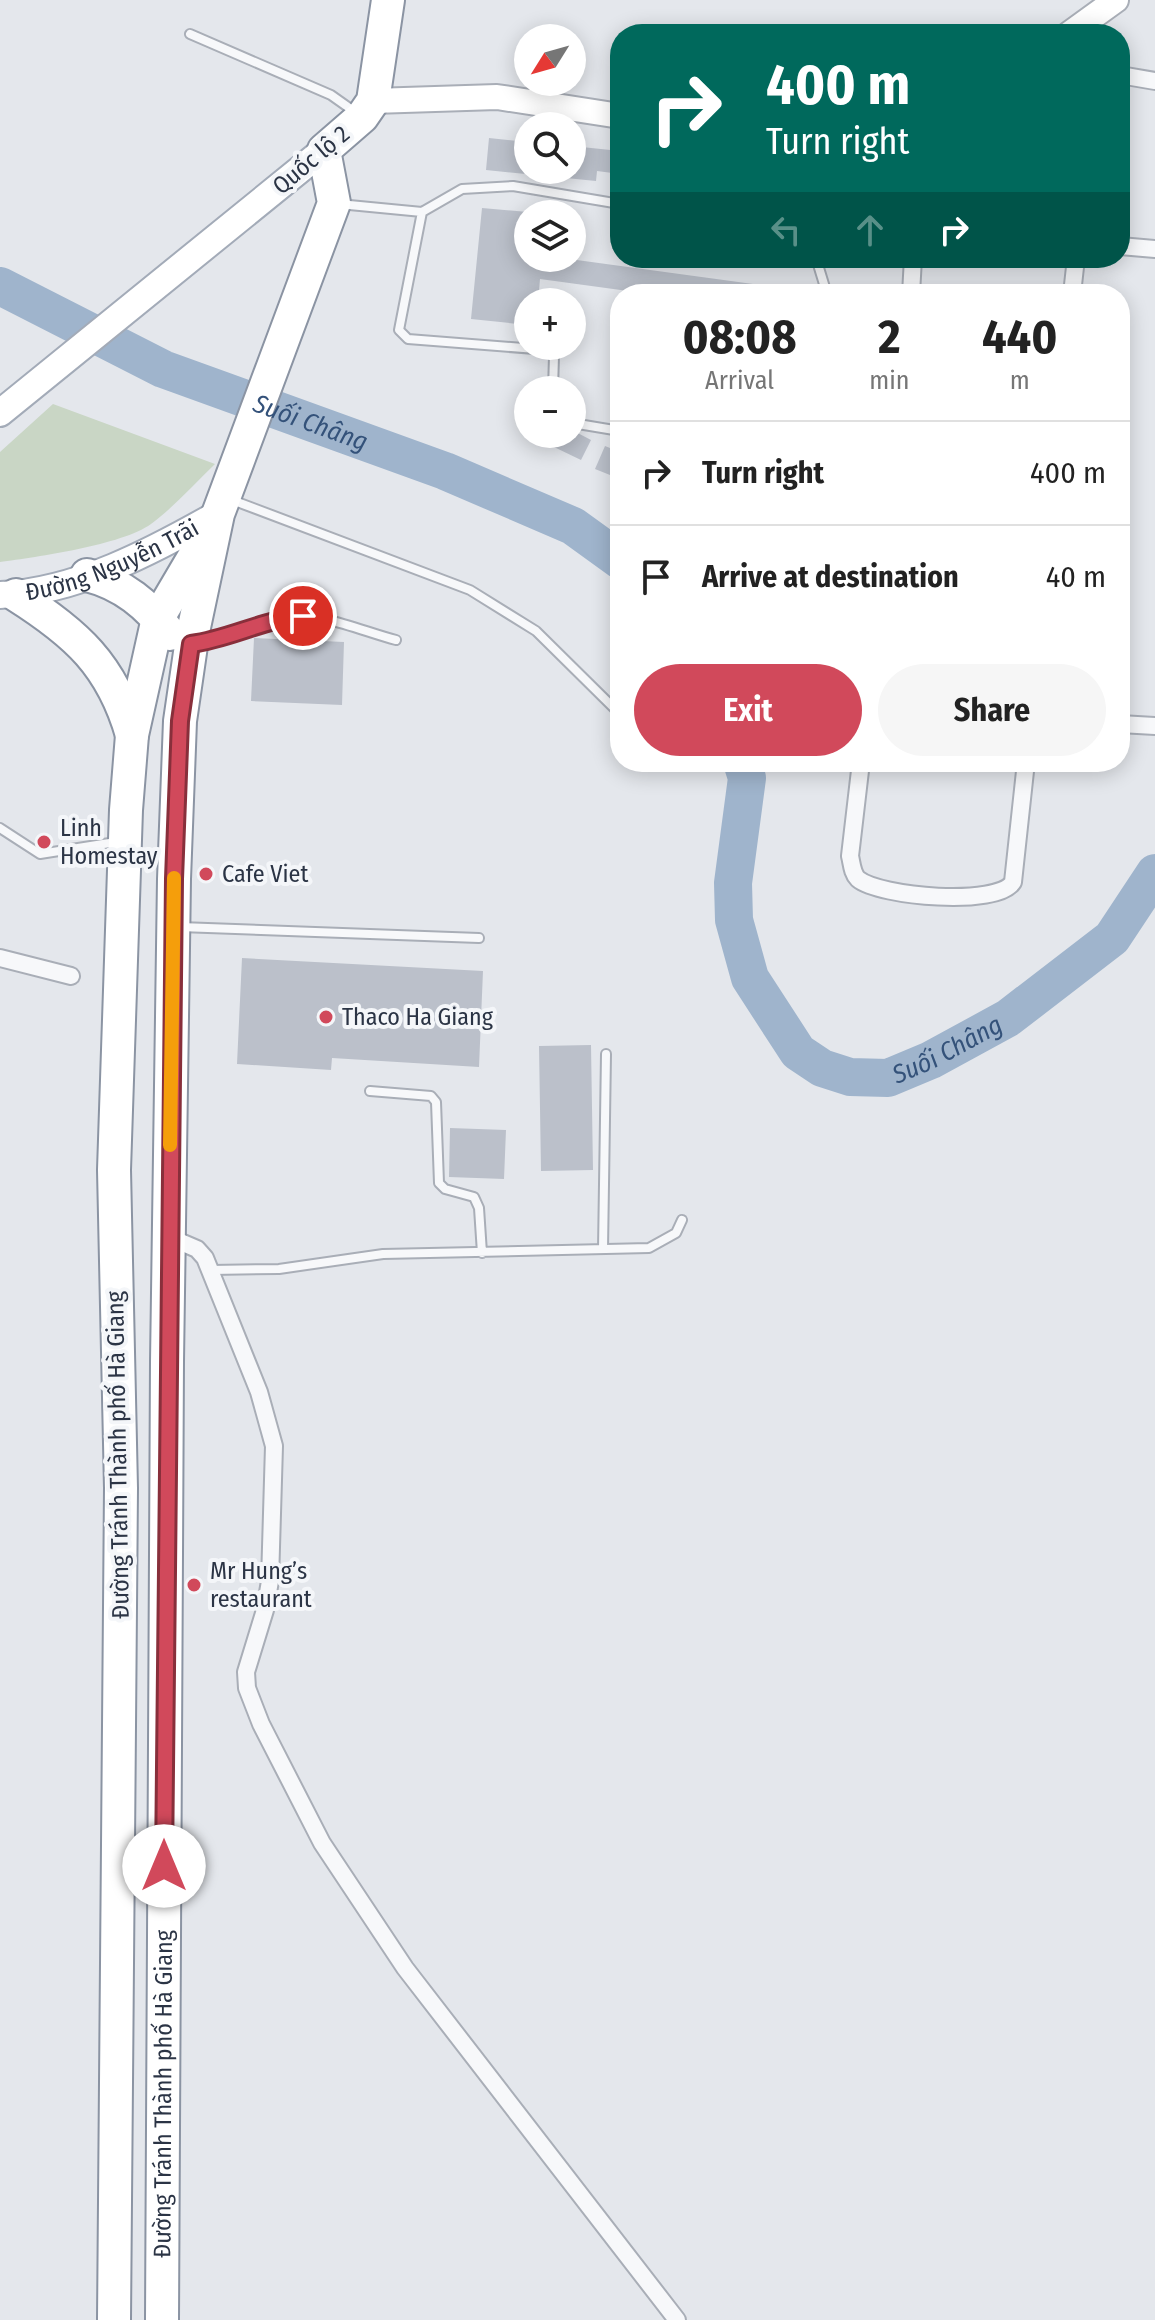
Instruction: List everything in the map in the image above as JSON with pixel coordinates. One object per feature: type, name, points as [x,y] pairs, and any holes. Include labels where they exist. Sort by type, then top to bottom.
[{"type":"highway","points":[[368,109],[388,0]]},
{"type":"highway","name":"Quốc lộ 2","points":[[324,150],[368,109]]},
{"type":"highway","points":[[132,735],[158,618],[224,498],[334,203],[324,150]]},
{"type":"highway","name":"Đường Tránh Thành phố Hà Giang","points":[[162,2320],[169,1237],[173,927],[180,721],[189,657],[224,498]]},
{"type":"highway","points":[[87,575],[125,591],[158,618],[189,657]]},
{"type":"highway","points":[[8,595],[80,641],[97,659],[122,700],[132,735]]},
{"type":"highway","name":"Đường Tránh Thành phố Hà Giang","points":[[114,2320],[121,1488],[114,1170],[125,840],[132,735]]},
{"type":"highway","points":[[116,1232],[169,1237]]},
{"type":"highway","points":[[117,2052],[162,2053]]},
{"type":"main road","name":"Quốc lộ 2","points":[[0,413],[324,150]]},
{"type":"main road","name":"Đường Nguyễn Trãi","points":[[8,595],[87,575],[135,558],[224,498]]},
{"type":"street","points":[[1083,24],[1116,0]]},
{"type":"street","points":[[1130,77],[1155,81]]},
{"type":"street","points":[[368,109],[497,97],[610,114]]},
{"type":"street","points":[[1130,247],[1155,249]]},
{"type":"street","points":[[1130,725],[1155,726]]},
{"type":"street","points":[[860,772],[850,856],[853,871],[859,880],[893,893],[984,897],[1005,892],[1013,882],[1025,772]]},
{"type":"street","points":[[0,958],[71,976]]},
{"type":"street","points":[[169,1237],[197,1249],[210,1270],[259,1392],[274,1446],[270,1581],[265,1610],[246,1672],[252,1700],[322,1843],[405,1968],[677,2320]]},
{"type":"lane","points":[[190,34],[368,109]]},
{"type":"lane","points":[[334,203],[422,212],[462,189],[513,186],[610,202]]},
{"type":"lane","points":[[422,212],[399,330],[408,339],[548,350],[554,356],[553,376]]},
{"type":"lane","points":[[586,425],[610,429]]},
{"type":"lane","points":[[224,498],[470,590],[536,631],[610,704]]},
{"type":"lane","points":[[189,657],[266,622],[303,616],[396,640]]},
{"type":"lane","points":[[0,828],[40,854],[125,840]]},
{"type":"lane","points":[[173,927],[479,938]]},
{"type":"lane","points":[[603,1249],[606,1054]]},
{"type":"lane","points":[[370,1091],[431,1096],[436,1102],[439,1183],[445,1189],[474,1197],[479,1208],[482,1253]]},
{"type":"lane","points":[[210,1270],[279,1269],[383,1254],[649,1248],[676,1233],[682,1220]]},
{"type":"green space","points":[[53,404],[215,464],[168,510],[138,531],[78,549],[0,562],[0,452]]},
{"type":"building","points":[[489,138],[514,141],[514,173],[486,170]]},
{"type":"building","points":[[586,147],[610,150],[610,173],[597,171],[596,181],[586,180]]},
{"type":"building","points":[[482,208],[514,211],[514,272],[586,272],[586,261],[610,265],[610,268],[635,268],[753,284],[610,284],[610,289],[540,279],[539,288],[514,288],[514,324],[471,319]]},
{"type":"building","points":[[586,437],[591,440],[581,460],[556,448],[586,448]]},
{"type":"building","points":[[605,446],[610,448],[610,475],[595,469]]},
{"type":"building","points":[[254,638],[344,642],[342,705],[251,701]]},
{"type":"building","points":[[242,958],[483,971],[479,1067],[332,1058],[331,1070],[237,1064]]},
{"type":"building","points":[[591,1045],[593,1170],[541,1171],[539,1046]]},
{"type":"building","points":[[450,1128],[506,1130],[504,1179],[449,1177]]},
{"type":"waterway","name":"Suối Châng","points":[[0,286],[163,369],[445,471],[573,526],[610,553]]},
{"type":"waterway","name":"Suối Châng","points":[[745,772],[747,778],[733,883],[734,920],[750,978],[798,1052],[822,1068],[850,1077],[888,1078],[931,1060],[1008,1018],[1112,938],[1155,873]]},
{"type":"slow traffic","points":[[170,1145],[174,878]]},
{"type":"place","name":"Linh Homestay","points":[[44,842]]},
{"type":"place","name":"Cafe Viet","points":[[206,874]]},
{"type":"place","name":"Thaco Ha Giang","points":[[326,1017]]},
{"type":"place","name":"Mr Hung’s restaurant","points":[[194,1585]]},
{"type":"route","points":[[164,1866],[167,1362],[174,879],[180,721],[191,644],[224,640],[266,622],[303,616]]}]
